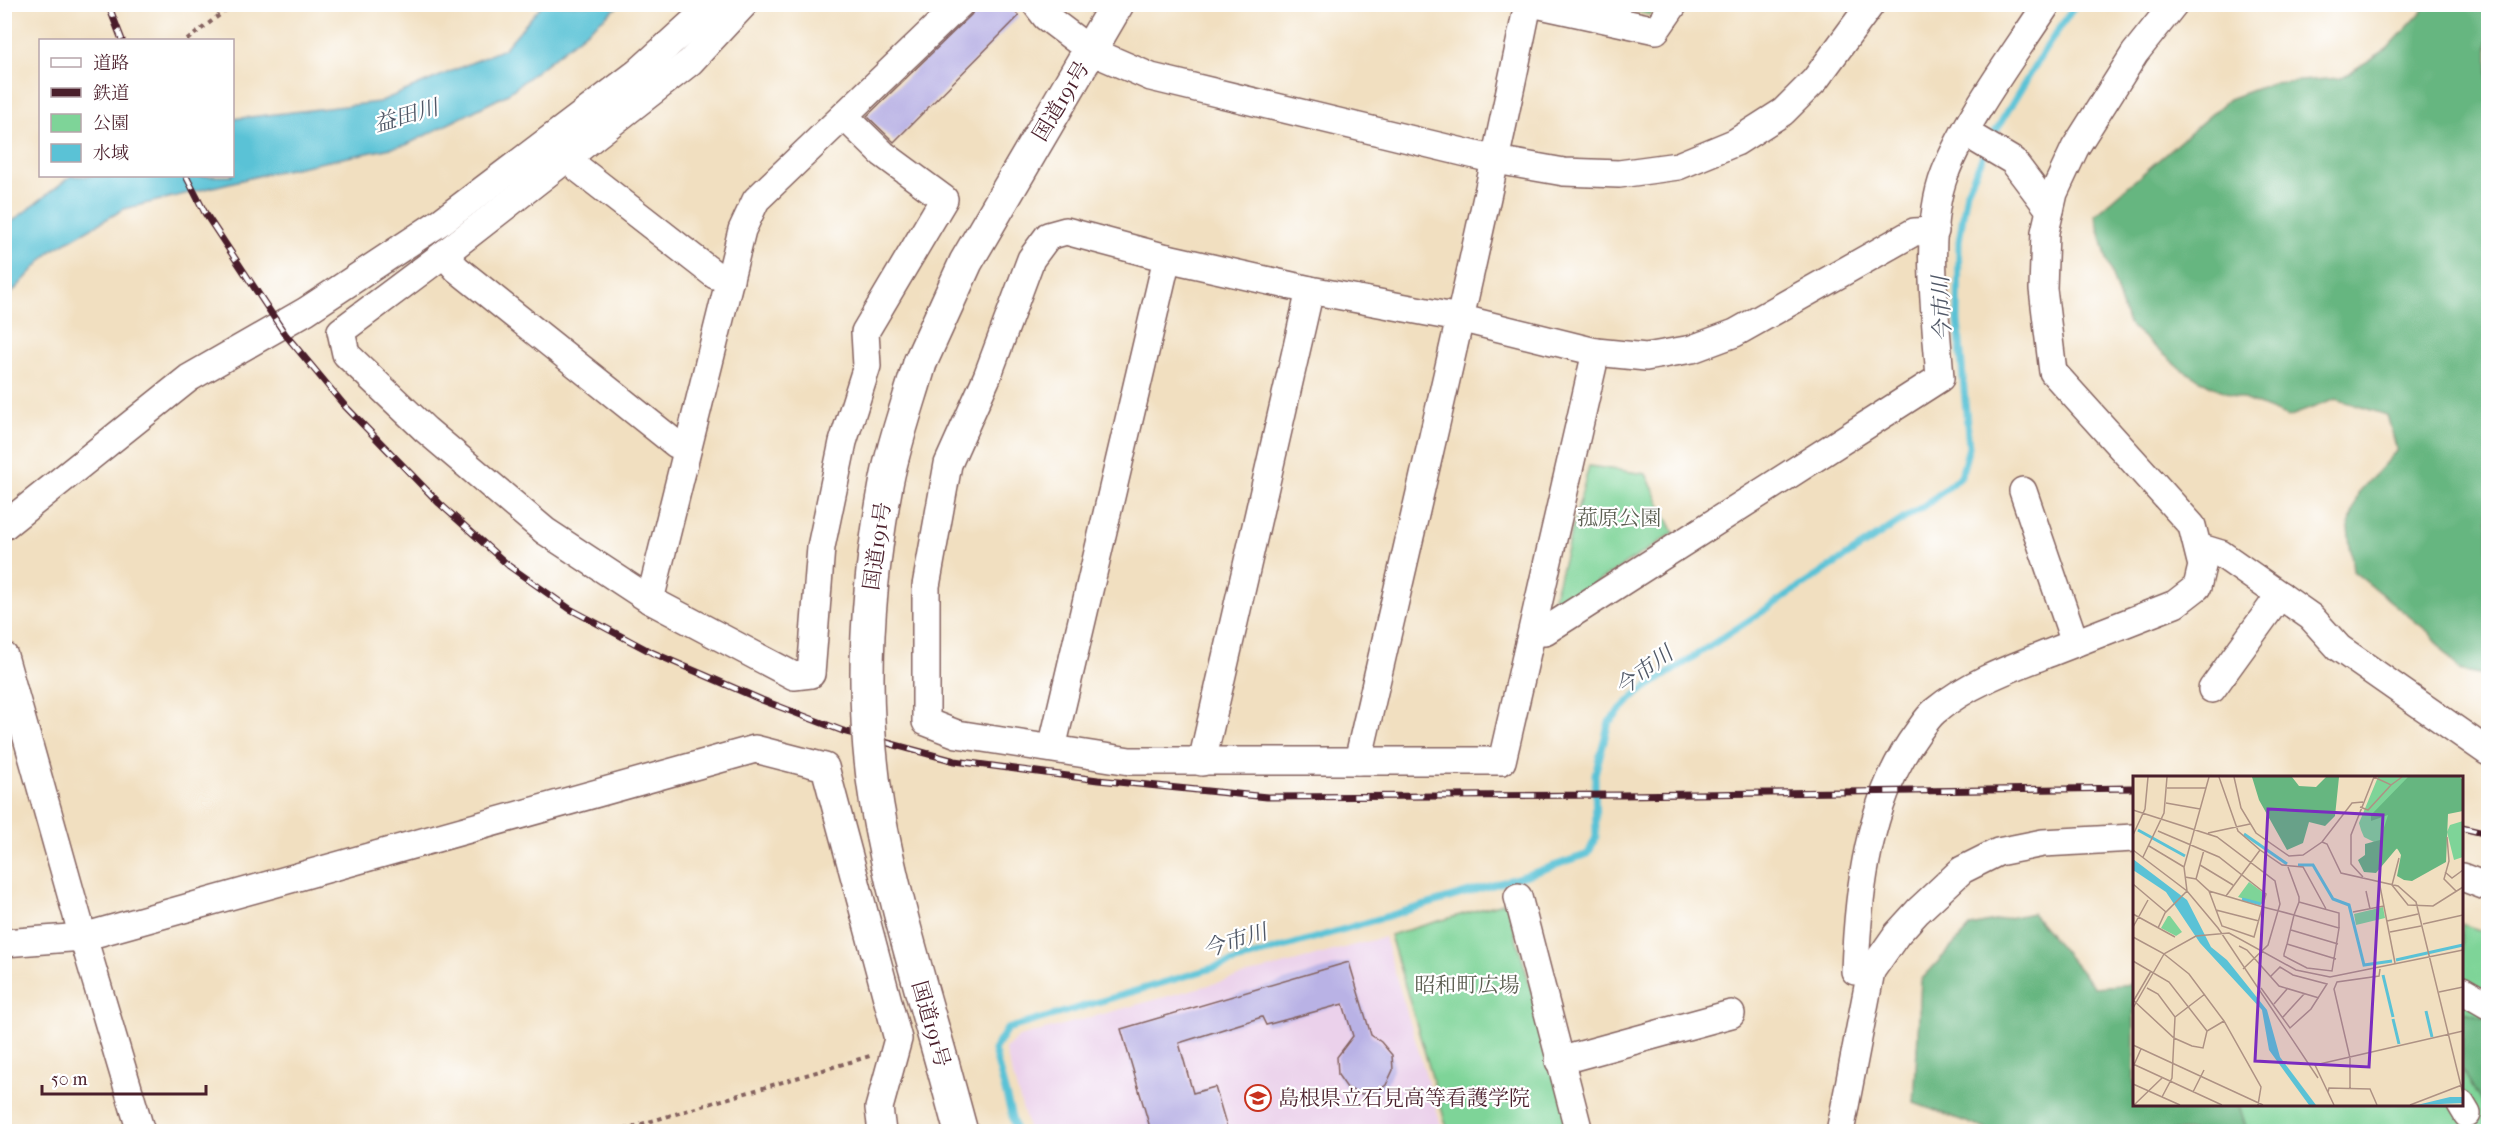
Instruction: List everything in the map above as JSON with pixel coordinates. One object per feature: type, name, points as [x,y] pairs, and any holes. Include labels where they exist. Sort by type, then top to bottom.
[{"type":"highway","name":"国道191号","points":[[961,1131],[903,927],[879,817],[867,701],[869,608],[885,488],[920,363],[966,262],[1117,4]]},
{"type":"street","points":[[4,526],[189,378],[306,311],[442,221],[637,73],[713,4]]},
{"type":"street","points":[[744,4],[690,62],[444,254],[341,331],[346,354],[426,430],[545,531],[650,600],[794,676],[811,674],[821,547],[843,442],[867,366],[865,332],[944,199],[883,154],[843,116]]},
{"type":"street","points":[[650,600],[742,230],[756,200],[960,4]]},
{"type":"street","points":[[1036,4],[1046,17],[1091,51],[1151,77],[1496,160],[1564,171],[1618,174],[1678,166],[1736,142],[1783,112],[1815,80],[1871,4]]},
{"type":"street","points":[[1358,761],[1496,160],[1528,4]]},
{"type":"street","points":[[1536,4],[1656,30],[1674,4]]},
{"type":"street","points":[[1533,630],[1545,631],[1940,378],[1934,284],[1935,231],[1945,174],[2047,4]]},
{"type":"street","points":[[1871,971],[1855,971],[1857,915],[1870,843],[1886,791],[1904,751],[1932,713],[1957,694],[1996,674],[2175,604],[2197,587],[2202,566],[2192,526],[2180,510],[2053,372],[2043,289],[2045,232],[2054,193],[2075,148],[2135,53],[2174,4]]},
{"type":"street","points":[[1969,136],[2007,158],[2025,175],[2050,210]]},
{"type":"street","points":[[571,156],[579,169],[715,275],[730,280]]},
{"type":"street","points":[[1596,352],[1502,761],[1130,761],[957,734],[926,722],[926,586],[948,464],[987,377],[1031,259],[1048,236],[1066,231],[1167,258],[1310,290],[1459,318],[1596,352],[1646,357],[1692,349],[1735,333],[1914,232],[1935,231]]},
{"type":"street","points":[[444,254],[475,284],[676,444],[687,449]]},
{"type":"street","points":[[1052,748],[1167,258]]},
{"type":"street","points":[[1202,762],[1310,290]]},
{"type":"street","points":[[2023,491],[2075,643]]},
{"type":"street","points":[[2198,547],[2221,554],[2280,595],[2311,617],[2339,648],[2488,752]]},
{"type":"street","points":[[2212,689],[2280,595]]},
{"type":"street","points":[[4,656],[83,937],[141,1131]]},
{"type":"street","points":[[4,943],[83,937],[755,749],[825,767],[898,1039],[879,1108],[882,1131]]},
{"type":"street","points":[[1840,1131],[1871,971],[1918,911],[1962,870],[1998,852],[2043,843],[2133,838]]},
{"type":"street","points":[[2463,878],[2488,887]]},
{"type":"street","points":[[1518,897],[1579,1131]]},
{"type":"street","points":[[2463,991],[2488,1005]]},
{"type":"street","points":[[1559,1061],[1731,1014]]},
{"type":"path","points":[[188,39],[234,4]]},
{"type":"path","points":[[615,1131],[895,1048]]},
{"type":"shaded area","points":[[1384,937],[1443,1131],[1029,1131],[1005,1049],[1019,1037]]},
{"type":"green space","points":[[1610,5],[1658,5],[1650,15]]},
{"type":"green space","points":[[2428,5],[2488,5],[2488,676],[2459,670],[2431,634],[2353,571],[2348,528],[2358,493],[2397,450],[2387,415],[2336,399],[2288,417],[2211,386],[2181,369],[2128,324],[2095,215],[2229,99],[2272,83],[2341,78],[2387,49]]},
{"type":"green space","name":"菰原公園","points":[[1589,466],[1646,474],[1674,533],[1550,612]]},
{"type":"green space","name":"昭和町広場","points":[[1506,902],[1572,1131],[1448,1131],[1390,935]]},
{"type":"green space","points":[[2032,913],[2094,987],[2133,984],[2133,1106],[2239,1106],[2246,1127],[2261,1131],[1991,1131],[1914,1103],[1921,980],[1971,926]]},
{"type":"green space","points":[[2463,924],[2488,933],[2488,1131],[2044,1131],[2133,1104],[2463,1106]]},
{"type":"green space","points":[[2463,1011],[2488,1019],[2488,1114],[2463,1071]]},
{"type":"water","name":"益田川","points":[[542,5],[620,5],[506,95],[406,145],[270,173],[124,209],[51,251],[5,300],[5,227],[70,177],[234,177],[234,119],[379,102],[504,49]]},
{"type":"building","points":[[978,4],[1007,4],[1019,16],[894,142],[867,116],[971,15]]},
{"type":"building","points":[[1349,962],[1371,1035],[1381,1042],[1392,1055],[1393,1070],[1386,1085],[1378,1091],[1361,1094],[1347,1088],[1338,1075],[1337,1057],[1353,1036],[1343,1004],[1266,1025],[1262,1017],[1179,1043],[1193,1093],[1215,1087],[1228,1131],[1151,1131],[1121,1029]]},
{"type":"waterway","name":"今市川","points":[[1990,140],[2046,48],[2076,4]]},
{"type":"waterway","name":"今市川","points":[[1016,1132],[994,1050],[1007,1029],[1530,874],[1588,854],[1596,837],[1595,774],[1609,722],[1635,695],[1931,501],[1961,476],[1969,447],[1958,320],[1959,241],[1967,191],[1986,150]]},
{"type":"railway","points":[[108,4],[122,39]]},
{"type":"railway","points":[[187,177],[205,213],[285,334],[344,405],[439,503],[509,566],[570,609],[651,652],[762,700],[843,731],[955,761],[1098,780],[1267,797],[2133,788]]},
{"type":"railway","points":[[2463,828],[2488,834]]},
{"type":"place","name":"島根県立石見高等看護学院","points":[[1258,1098]]}]
